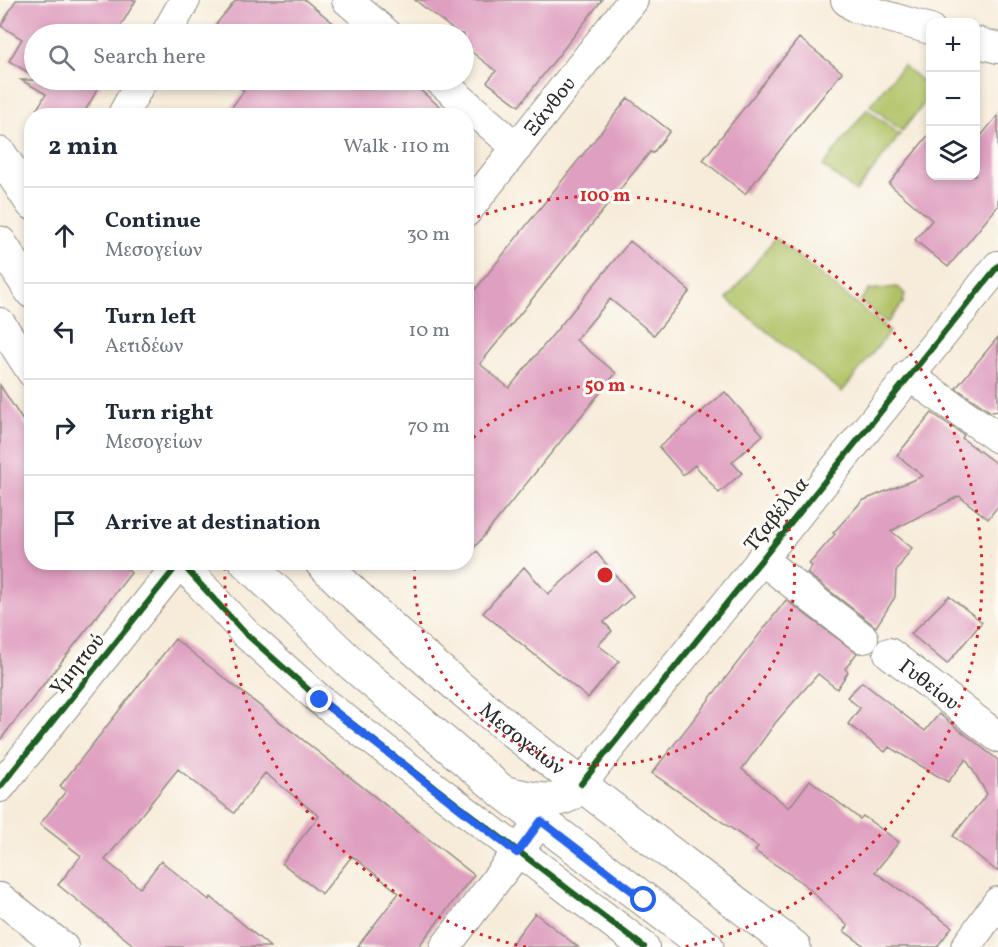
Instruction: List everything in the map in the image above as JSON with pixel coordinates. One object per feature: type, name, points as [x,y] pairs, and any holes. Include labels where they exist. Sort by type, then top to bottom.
[{"type":"main road","points":[[0,154],[24,191]]},
{"type":"main road","points":[[0,243],[24,280]]},
{"type":"main road","points":[[254,570],[352,665],[504,793],[707,947]]},
{"type":"main road","name":"Μεσογείων","points":[[329,570],[371,613],[461,689],[794,947]]},
{"type":"main road","points":[[504,793],[539,799],[564,799],[573,795],[581,784]]},
{"type":"street","points":[[172,24],[185,0]]},
{"type":"street","points":[[347,0],[375,24]]},
{"type":"street","name":"Ξάνθου","points":[[474,202],[633,0]]},
{"type":"street","points":[[846,0],[855,7],[926,28]]},
{"type":"street","points":[[980,43],[998,48]]},
{"type":"street","points":[[126,108],[136,90]]},
{"type":"street","points":[[451,90],[472,108]]},
{"type":"street","points":[[474,110],[517,147]]},
{"type":"street","name":"Τζαβέλλα","points":[[581,784],[998,266]]},
{"type":"street","points":[[0,323],[24,360]]},
{"type":"street","points":[[908,375],[998,438]]},
{"type":"street","points":[[761,559],[863,638]]},
{"type":"street","name":"Υμηττού","points":[[0,786],[174,570]]},
{"type":"street","points":[[187,570],[245,633],[320,700],[517,853],[644,947]]},
{"type":"street","name":"Γυθείου","points":[[889,653],[998,737]]},
{"type":"street","points":[[446,947],[541,821]]},
{"type":"street","points":[[0,898],[63,947]]},
{"type":"street","points":[[966,947],[998,902]]},
{"type":"green space","points":[[903,65],[926,85],[926,101],[902,131],[870,105]]},
{"type":"green space","points":[[867,109],[900,135],[856,192],[823,166]]},
{"type":"green space","points":[[775,238],[890,331],[842,392],[727,299]]},
{"type":"green space","points":[[898,287],[905,294],[903,303],[887,323],[860,301],[869,290]]},
{"type":"building","points":[[16,0],[136,0],[122,24],[24,24],[24,70],[9,61],[22,39],[1,26]]},
{"type":"building","points":[[236,0],[305,0],[335,24],[216,24]]},
{"type":"building","points":[[415,0],[602,0],[519,106],[487,82],[496,71],[474,54],[474,24],[446,24]]},
{"type":"building","points":[[799,38],[842,72],[745,194],[703,160]]},
{"type":"building","points":[[39,90],[97,90],[87,108],[38,108],[46,94]]},
{"type":"building","points":[[420,90],[441,108],[231,108],[244,91]]},
{"type":"building","points":[[628,98],[670,131],[653,153],[650,152],[480,364],[509,388],[630,241],[690,291],[654,335],[610,299],[576,340],[616,373],[474,548],[474,291]]},
{"type":"building","points":[[998,115],[998,206],[948,267],[915,240],[932,220],[889,184],[926,138],[926,180],[980,180],[980,137]]},
{"type":"building","points":[[998,337],[998,411],[991,412],[956,388]]},
{"type":"building","points":[[0,385],[24,422],[24,570],[129,570],[131,573],[0,740]]},
{"type":"building","points":[[725,392],[763,435],[732,462],[742,473],[719,493],[695,465],[683,475],[659,447]]},
{"type":"building","points":[[932,413],[964,435],[962,438],[998,465],[998,506],[988,519],[959,496],[891,531],[912,548],[896,571],[895,597],[876,627],[807,573],[812,566],[809,564],[862,501],[923,476],[897,455]]},
{"type":"building","points":[[596,552],[633,596],[604,622],[612,631],[598,645],[619,661],[588,698],[483,613],[524,567],[548,594]]},
{"type":"building","points":[[949,596],[982,622],[947,664],[911,634]]},
{"type":"building","points":[[786,600],[857,653],[845,669],[848,672],[837,689],[818,674],[776,722],[742,769],[789,808],[810,780],[860,819],[863,816],[899,842],[875,872],[952,927],[937,947],[866,947],[844,931],[848,926],[803,883],[755,851],[758,847],[652,773]]},
{"type":"building","points":[[175,639],[474,875],[418,947],[357,947],[399,893],[352,856],[322,894],[282,863],[319,816],[265,773],[234,813],[178,769],[105,860],[140,888],[161,861],[209,900],[211,897],[270,947],[136,947],[58,885],[81,856],[40,824],[66,791],[60,786]]},
{"type":"building","points":[[862,682],[925,731],[939,714],[998,760],[998,872],[953,836],[987,794],[966,759],[948,782],[889,747],[885,752],[848,724],[860,708],[847,697]]},
{"type":"building","points":[[535,913],[578,947],[509,947]]},
{"type":"cycle path","points":[[581,784],[998,266]]},
{"type":"cycle path","points":[[0,787],[174,570]]},
{"type":"cycle path","points":[[187,570],[245,633],[320,700],[644,947]]},
{"type":"route","points":[[320,700],[517,853],[541,821],[644,900]]}]
